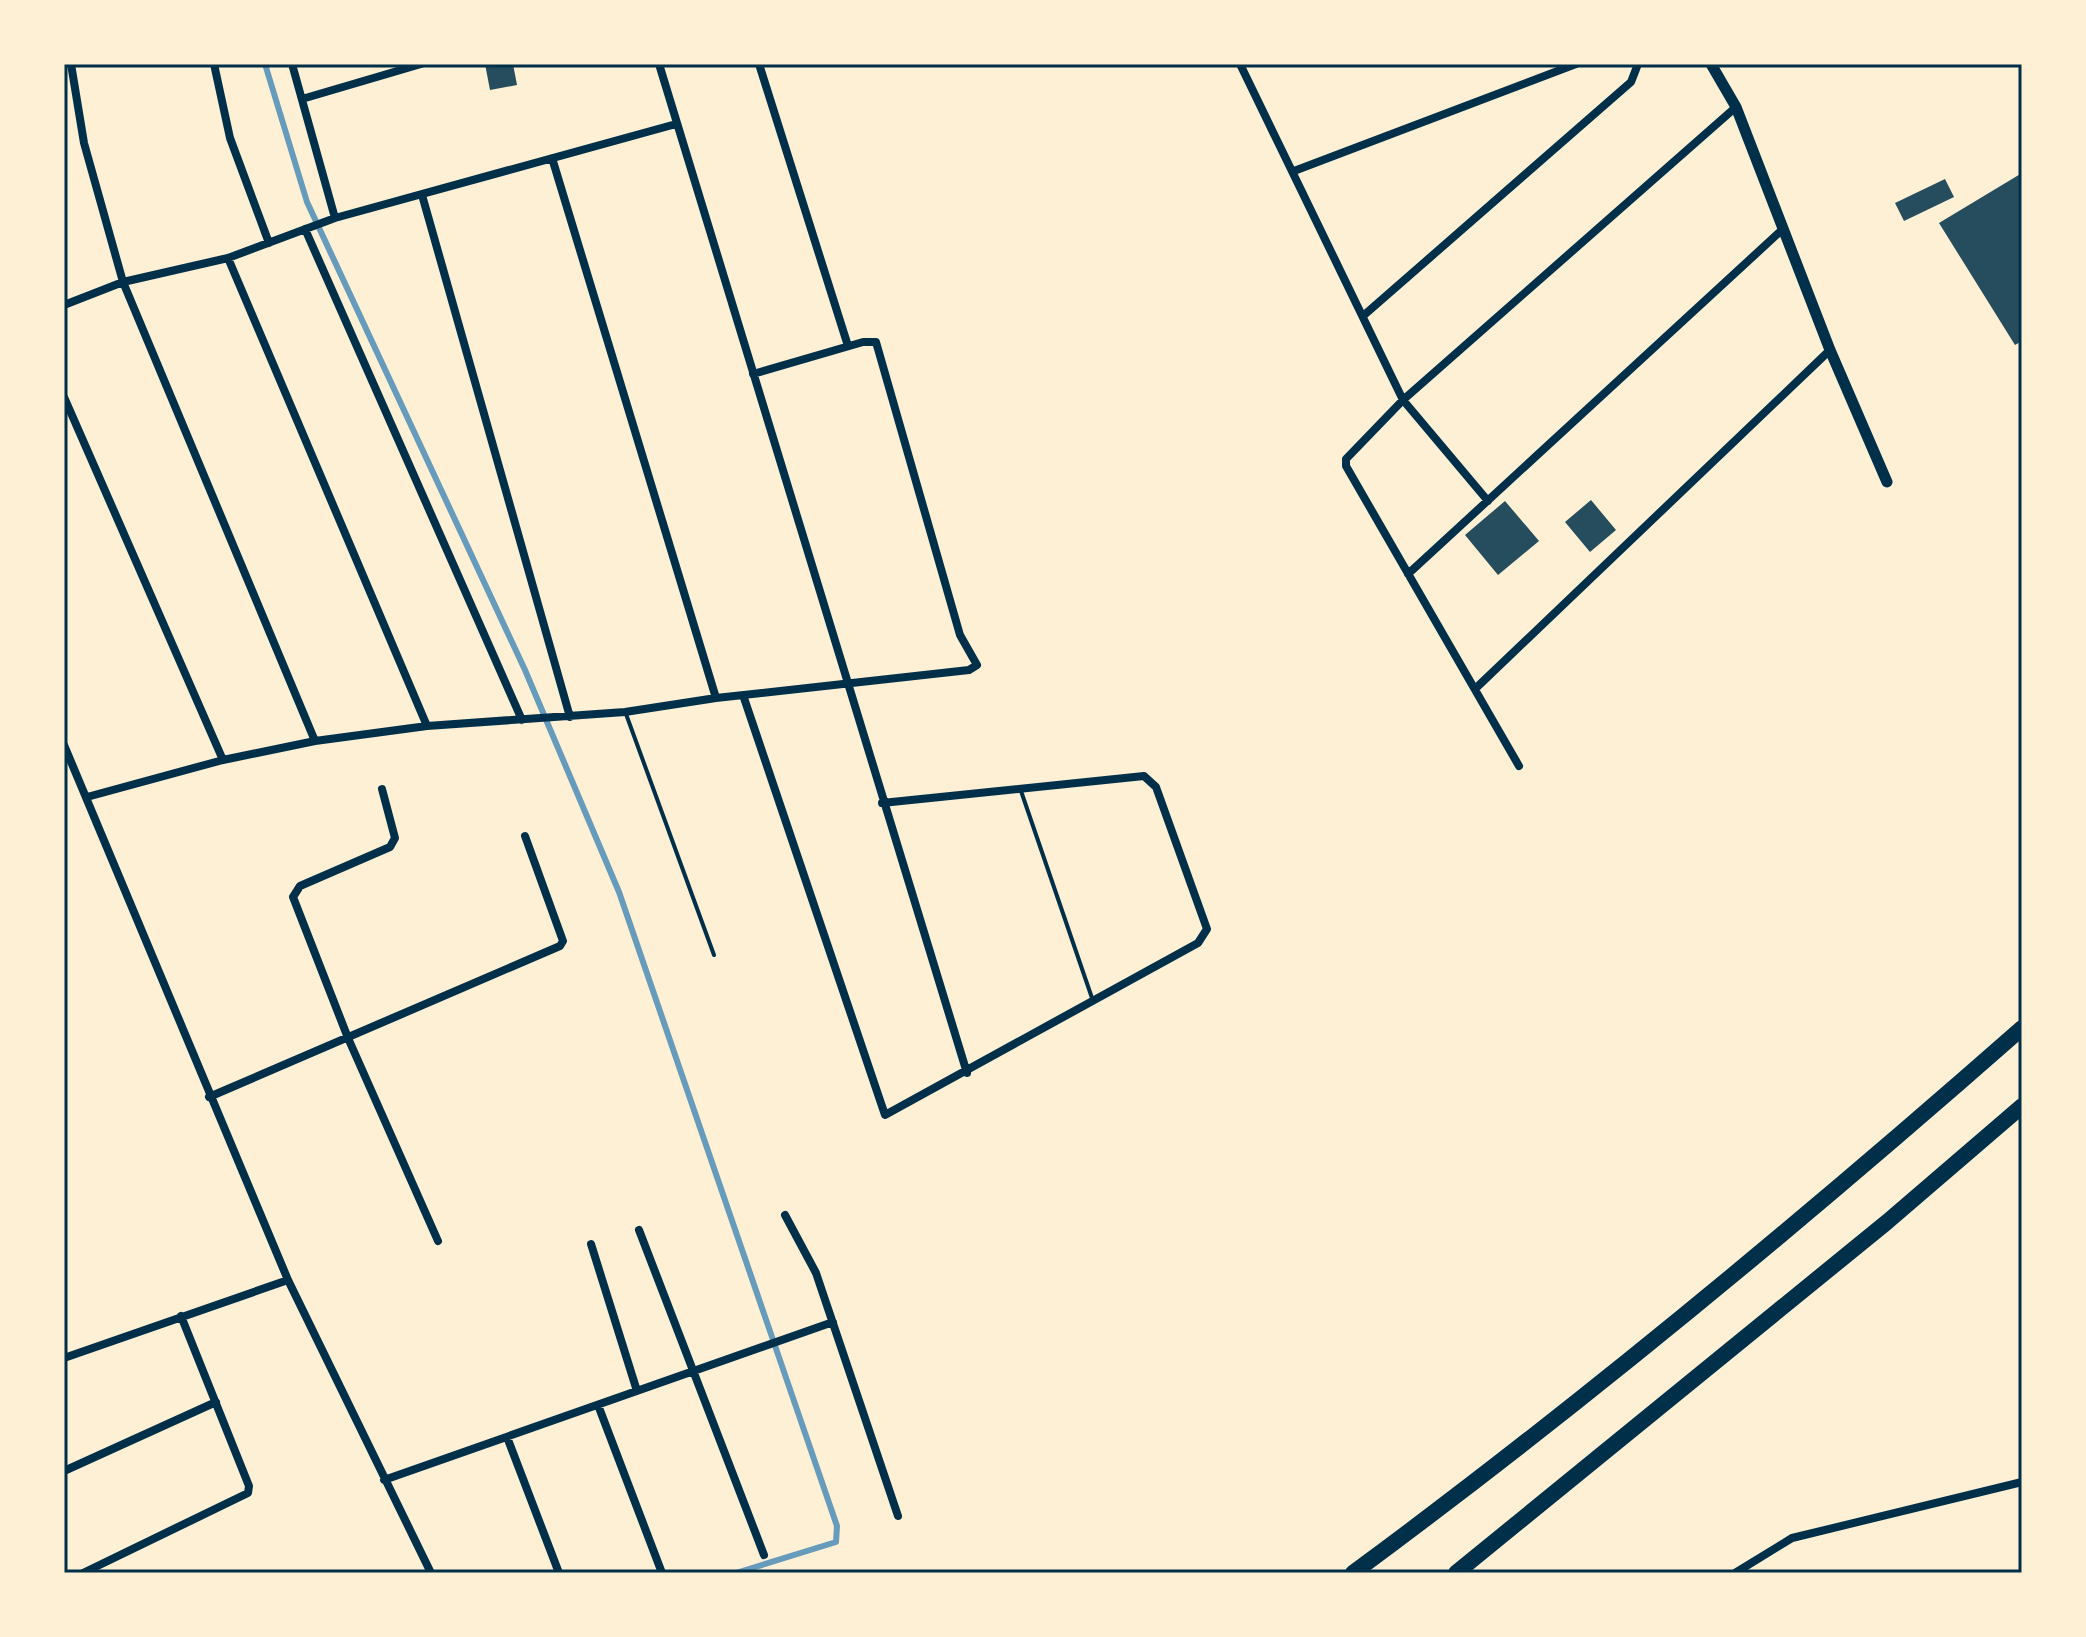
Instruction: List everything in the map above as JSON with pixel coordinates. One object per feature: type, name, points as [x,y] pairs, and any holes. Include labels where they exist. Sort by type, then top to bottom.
[{"type":"highway","points":[[1353,1573],[1544,1428],[1811,1213],[2022,1028]]},
{"type":"highway","points":[[1456,1573],[1851,1252],[2022,1106]]},
{"type":"street","points":[[71,64],[84,143],[123,282],[315,741]]},
{"type":"street","points":[[214,64],[230,138],[269,243]]},
{"type":"street","points":[[292,64],[335,218]]},
{"type":"street","points":[[302,99],[419,64]]},
{"type":"street","points":[[659,64],[882,803],[967,1073]]},
{"type":"street","points":[[759,64],[848,346]]},
{"type":"street","points":[[1240,64],[1403,400],[1488,501]]},
{"type":"street","points":[[1294,171],[1576,64]]},
{"type":"street","points":[[1363,316],[1631,82],[1638,64]]},
{"type":"street","points":[[1711,64],[1736,107],[1830,350],[1887,482]]},
{"type":"street","points":[[1519,766],[1346,466],[1350,452],[1403,400],[1736,107]]},
{"type":"street","points":[[64,305],[123,282],[228,258],[335,218],[676,124]]},
{"type":"street","points":[[552,158],[716,698]]},
{"type":"street","points":[[422,195],[570,717]]},
{"type":"street","points":[[1408,574],[1784,228]]},
{"type":"street","points":[[305,229],[522,720]]},
{"type":"street","points":[[228,258],[427,726]]},
{"type":"street","points":[[87,797],[223,760],[315,741],[427,726],[625,712],[716,698],[969,670],[977,665],[960,635],[876,342],[848,346],[753,374]]},
{"type":"street","points":[[1475,689],[1830,350]]},
{"type":"street","points":[[64,397],[223,760]]},
{"type":"street","points":[[743,695],[885,1115],[891,1115],[1198,943],[1207,929],[1151,780],[1144,776],[882,803]]},
{"type":"street","points":[[64,745],[288,1280],[431,1573]]},
{"type":"street","points":[[382,789],[395,838],[390,847],[300,886],[293,897],[348,1038],[438,1241]]},
{"type":"street","points":[[209,1097],[560,946],[563,941],[525,836]]},
{"type":"street","points":[[785,1215],[816,1273],[898,1516]]},
{"type":"street","points":[[639,1230],[764,1555]]},
{"type":"street","points":[[591,1244],[637,1391]]},
{"type":"street","points":[[64,1358],[288,1280]]},
{"type":"street","points":[[83,1573],[248,1493],[249,1486],[181,1316]]},
{"type":"street","points":[[384,1480],[833,1322]]},
{"type":"street","points":[[64,1471],[216,1402]]},
{"type":"street","points":[[598,1405],[662,1573]]},
{"type":"street","points":[[507,1437],[559,1573]]},
{"type":"street","points":[[1735,1573],[1792,1538],[2022,1482]]},
{"type":"lane","points":[[625,712],[714,955]]},
{"type":"lane","points":[[1020,789],[1093,1002]]},
{"type":"building","points":[[485,64],[513,64],[517,85],[490,90]]},
{"type":"building","points":[[2022,173],[2022,341],[2015,345],[1939,223]]},
{"type":"building","points":[[1945,179],[1954,197],[1904,221],[1895,203]]},
{"type":"building","points":[[1591,500],[1616,530],[1590,552],[1565,522]]},
{"type":"building","points":[[1505,501],[1539,541],[1498,575],[1465,535]]},
{"type":"waterway","points":[[265,64],[307,202],[525,670],[619,892],[837,1526],[836,1542],[736,1573]]}]
